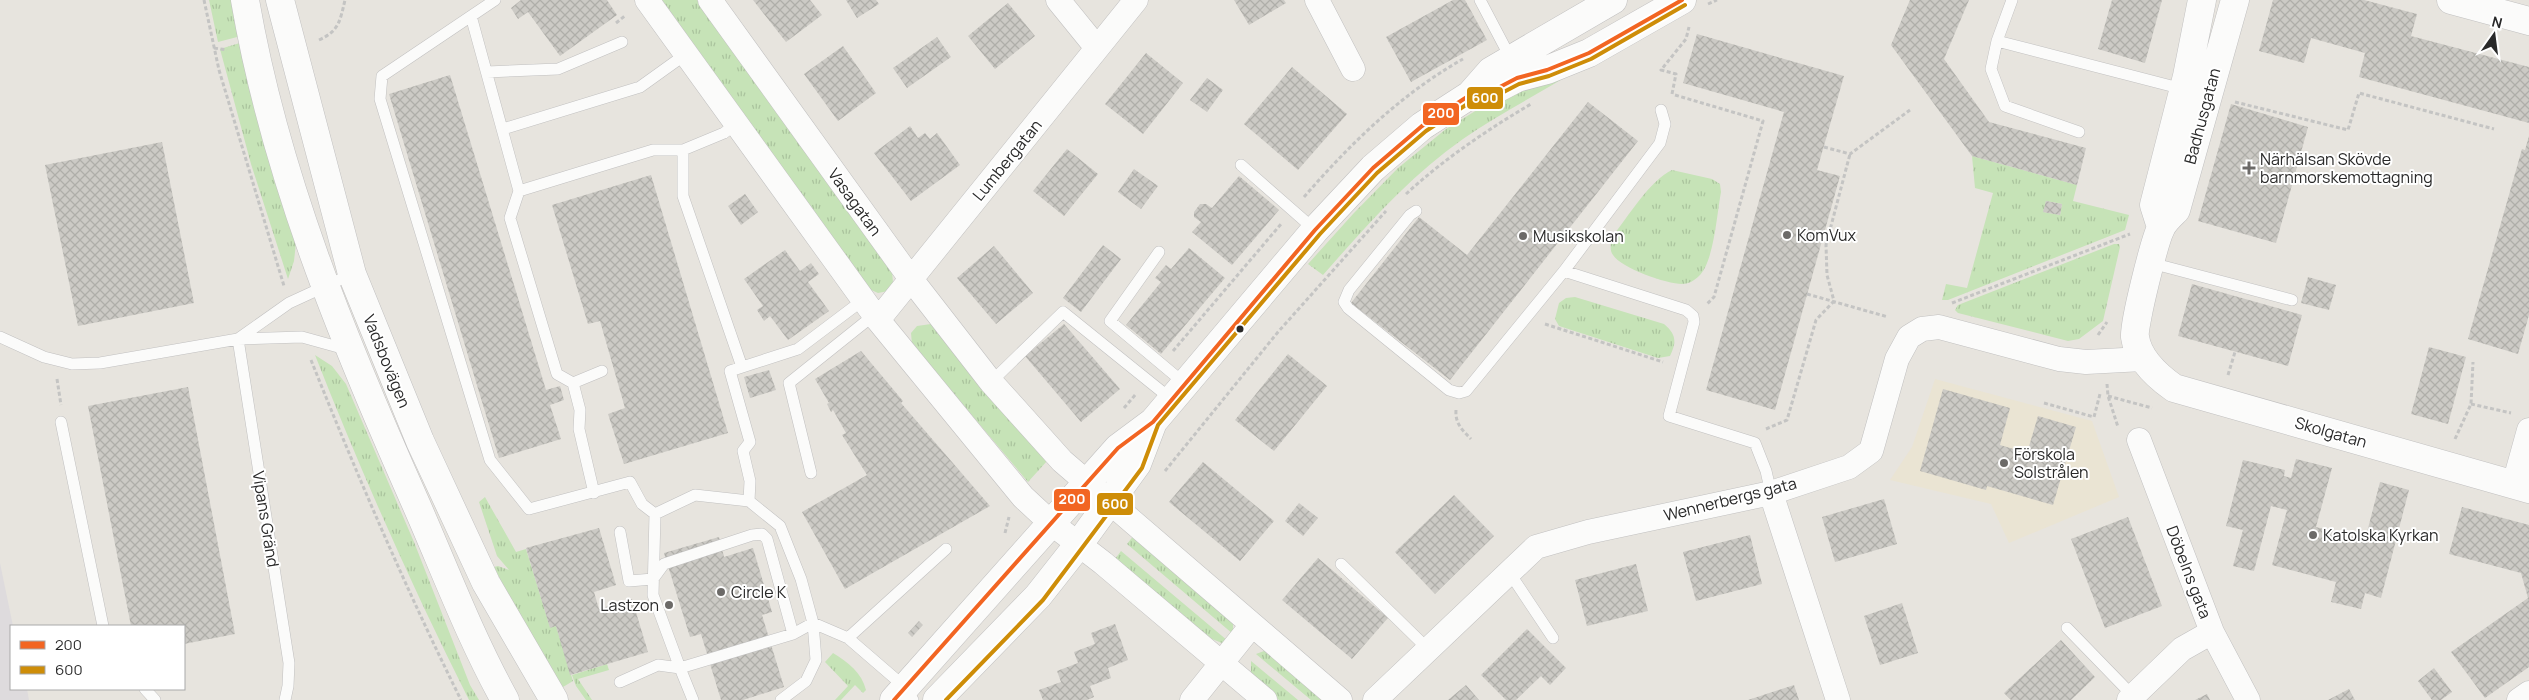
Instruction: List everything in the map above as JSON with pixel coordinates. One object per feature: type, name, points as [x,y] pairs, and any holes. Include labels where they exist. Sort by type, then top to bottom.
[{"type":"main road","name":"Vadsbovägen","points":[[245,0],[251,39],[278,141],[325,286],[350,350],[466,624],[505,700]]},
{"type":"main road","name":"Vadsbovägen","points":[[280,0],[352,274],[420,441],[482,575],[554,700]]},
{"type":"main road","points":[[1514,68],[1613,0]]},
{"type":"main road","name":"Badhusgatan","points":[[2195,92],[2202,0]]},
{"type":"main road","name":"Badhusgatan","points":[[2143,359],[2134,336],[2161,227],[2154,205],[2195,92],[2236,0]]},
{"type":"main road","points":[[2451,0],[2529,21]]},
{"type":"main road","points":[[904,696],[1051,523],[1088,484],[1118,448],[1153,422],[1315,230],[1372,168],[1422,126],[1470,95],[1491,71],[1514,68],[1547,70],[1686,12]]},
{"type":"main road","name":"Skolgatan","points":[[2143,359],[2163,380],[2174,388],[2522,486]]},
{"type":"main road","points":[[937,700],[1038,596],[1080,544],[1138,464],[1153,422]]},
{"type":"street","points":[[647,0],[871,312],[1023,497],[1051,523],[1080,544],[1265,700]]},
{"type":"street","name":"Vasagatan","points":[[710,0],[911,279],[991,382],[1062,461],[1340,700]]},
{"type":"street","points":[[1058,0],[1097,48]]},
{"type":"street","name":"Lumbergatan","points":[[871,312],[911,279],[1136,0]]},
{"type":"street","points":[[1317,0],[1353,69]]},
{"type":"street","name":"Wennerbergs gata","points":[[1375,700],[1536,547],[1588,532],[1771,493],[1850,467],[1871,451],[1897,359],[1909,337],[1922,329],[1939,327],[2059,359],[2086,362],[2143,359]]},
{"type":"street","points":[[2522,486],[2529,430]]},
{"type":"street","name":"Döbelns gata","points":[[2129,435],[2212,632],[2248,700]]},
{"type":"street","points":[[1771,493],[1838,700]]},
{"type":"street","points":[[1192,700],[1252,625]]},
{"type":"street","points":[[2131,698],[2182,649],[2212,632]]},
{"type":"street","points":[[2520,700],[2529,693]]},
{"type":"lane","points":[[495,0],[382,76],[380,99],[490,460],[529,509],[594,494],[630,482],[642,504],[656,514]]},
{"type":"lane","points":[[1480,0],[1514,68]]},
{"type":"lane","points":[[2012,0],[1997,41],[1990,69],[2005,106],[2080,132]]},
{"type":"lane","points":[[471,16],[519,191],[510,218],[557,374],[573,383],[580,410],[580,429],[594,494]]},
{"type":"lane","points":[[1997,41],[2195,92]]},
{"type":"lane","points":[[487,72],[558,70],[622,42]]},
{"type":"lane","points":[[503,129],[640,87],[686,54]]},
{"type":"lane","points":[[1416,210],[1349,290],[1344,302],[1348,308],[1449,390],[1459,393],[1466,391],[1564,271],[1660,143],[1665,124],[1661,110]]},
{"type":"lane","points":[[519,191],[653,150],[683,150],[724,133],[736,124]]},
{"type":"lane","points":[[683,150],[682,196],[742,368]]},
{"type":"lane","points":[[1241,166],[1315,230]]},
{"type":"lane","points":[[1159,252],[1110,321],[1178,391]]},
{"type":"lane","points":[[2151,263],[2292,300]]},
{"type":"lane","points":[[1564,271],[1686,310],[1693,316],[1694,322],[1669,416],[1755,443],[1766,471],[1771,493]]},
{"type":"lane","points":[[238,339],[289,302],[352,274]]},
{"type":"lane","points":[[749,501],[750,481],[743,451],[750,442],[730,371],[798,349],[871,312]]},
{"type":"lane","points":[[811,473],[788,383],[871,312]]},
{"type":"lane","points":[[991,382],[1063,312],[1178,391]]},
{"type":"lane","points":[[0,336],[44,357],[72,364],[100,363],[238,339],[302,337],[350,350]]},
{"type":"lane","name":"Vipans Gränd","points":[[238,339],[289,663],[285,700]]},
{"type":"lane","points":[[573,383],[602,372]]},
{"type":"lane","points":[[61,422],[103,625]]},
{"type":"lane","points":[[656,514],[695,495],[749,501],[780,526],[801,579],[812,623],[816,660],[806,681],[781,700]]},
{"type":"lane","points":[[656,514],[653,595],[694,700]]},
{"type":"lane","points":[[620,532],[629,581],[653,579],[664,564],[752,535],[762,534],[767,539],[793,634]]},
{"type":"lane","points":[[848,638],[946,548]]},
{"type":"lane","points":[[1341,564],[1428,649]]},
{"type":"lane","points":[[1509,572],[1553,638]]},
{"type":"lane","points":[[620,682],[658,665],[680,668],[793,634],[812,623]]},
{"type":"lane","points":[[812,623],[848,638],[904,696]]},
{"type":"lane","points":[[2067,628],[2131,698]]},
{"type":"lane","points":[[147,690],[155,700]]},
{"type":"path","points":[[1674,83],[1676,74],[1661,70],[1686,39],[1686,12]]},
{"type":"path","points":[[2195,92],[2348,130],[2359,93],[2494,128]]},
{"type":"path","points":[[1672,94],[1763,121],[1714,297],[1693,316]]},
{"type":"path","points":[[1834,301],[1827,275],[1826,244],[1850,154],[1910,110]]},
{"type":"path","points":[[1824,147],[1850,154]]},
{"type":"path","points":[[1943,306],[2131,234]]},
{"type":"path","points":[[1807,294],[1888,317]]},
{"type":"path","points":[[1768,427],[1787,420],[1816,320],[1834,301]]},
{"type":"path","points":[[1526,318],[1682,368]]},
{"type":"path","points":[[2226,382],[2235,352]]},
{"type":"path","points":[[59,361],[57,378],[62,408],[61,422]]},
{"type":"path","points":[[2452,444],[2471,404],[2474,362]]},
{"type":"path","points":[[1466,391],[1457,405],[1456,418],[1460,429],[1471,439]]},
{"type":"path","points":[[2044,403],[2094,417],[2100,394]]},
{"type":"path","points":[[2129,435],[2108,396],[2142,405]]},
{"type":"path","points":[[2471,404],[2511,413]]},
{"type":"path","points":[[1004,540],[1006,523],[1010,515]]},
{"type":"shaded area","name":"Förskola Solstrålen","points":[[1935,379],[2092,421],[2119,497],[2009,543],[1991,504],[1890,480],[1912,447]]},
{"type":"shaded area","points":[[0,563],[13,625],[10,625],[10,690],[27,690],[29,700],[0,700]]},
{"type":"green space","points":[[209,0],[234,0],[241,36],[218,42]]},
{"type":"green space","points":[[662,0],[697,0],[892,271],[893,283],[888,291],[878,293],[869,289]]},
{"type":"green space","points":[[243,42],[296,243],[294,261],[288,279],[251,164],[220,49]]},
{"type":"green space","points":[[1567,76],[1488,122],[1424,169],[1355,238],[1323,275],[1308,264],[1398,168],[1446,129],[1511,89]]},
{"type":"green space","points":[[1972,156],[2077,185],[2073,201],[2129,215],[2125,230],[1948,300],[1942,300],[1946,284],[1967,288],[1993,193],[1975,188]],"holes":[[[2046,201],[2062,204],[2060,215],[2044,212]]]},
{"type":"green space","points":[[1672,170],[1712,179],[1720,184],[1721,192],[1714,237],[1708,260],[1699,276],[1691,282],[1684,284],[1666,281],[1634,270],[1618,260],[1611,249],[1612,237],[1640,200],[1656,182]]},
{"type":"green space","points":[[2114,244],[2119,244],[2120,247],[2103,321],[2079,339],[2068,341],[1958,313],[1955,310],[1958,305]]},
{"type":"green space","points":[[1575,297],[1664,324],[1671,331],[1674,338],[1674,347],[1670,356],[1658,358],[1559,326],[1555,319],[1559,303],[1566,298]]},
{"type":"green space","points":[[931,324],[1047,461],[1028,482],[912,344],[911,333],[917,326]]},
{"type":"green space","points":[[315,355],[332,366],[346,384],[414,542],[470,685],[479,700],[469,700],[427,615],[350,442]]},
{"type":"green space","points":[[485,497],[516,552],[526,549],[550,627],[556,626],[573,681],[563,687],[527,633],[494,567],[498,566],[509,570],[497,556],[479,502]]},
{"type":"green space","points":[[1134,535],[1228,617],[1233,624],[1233,634],[1127,544]]},
{"type":"green space","points":[[1121,551],[1228,641],[1222,643],[1212,639],[1115,559]]},
{"type":"green space","points":[[1264,651],[1271,652],[1328,700],[1311,700],[1256,654]]},
{"type":"green space","points":[[833,653],[858,673],[866,690],[863,693],[855,685],[841,700],[835,700],[848,686],[825,662]]},
{"type":"green space","points":[[1251,661],[1298,700],[1279,700],[1251,674]]},
{"type":"green space","points":[[607,664],[609,670],[578,679],[592,700],[586,700],[576,686],[572,675]]},
{"type":"building","points":[[521,0],[607,0],[617,15],[560,56],[528,12],[518,19],[511,8]]},
{"type":"building","points":[[753,0],[810,0],[822,15],[786,42]]},
{"type":"building","points":[[846,0],[876,0],[879,4],[857,18]]},
{"type":"building","points":[[1234,0],[1284,0],[1286,3],[1249,25]]},
{"type":"building","points":[[1453,0],[1465,0],[1487,40],[1411,82],[1386,37]]},
{"type":"building","points":[[1910,0],[1969,0],[1944,59],[1989,122],[2086,148],[2077,185],[1972,156],[1891,45]]},
{"type":"building","points":[[2112,0],[2162,0],[2145,63],[2098,49]]},
{"type":"building","points":[[2273,0],[2364,0],[2417,14],[2411,36],[2529,67],[2529,123],[2359,77],[2365,53],[2311,38],[2304,63],[2259,51]]},
{"type":"building","points":[[1008,3],[1035,36],[995,69],[968,36]]},
{"type":"building","name":"KomVux","points":[[1697,34],[1844,76],[1817,170],[1840,176],[1775,410],[1706,390],[1784,112],[1683,83]]},
{"type":"building","points":[[937,37],[951,57],[907,88],[893,68]]},
{"type":"building","points":[[843,46],[876,93],[838,121],[804,74]]},
{"type":"building","points":[[1146,53],[1183,83],[1143,134],[1105,104]]},
{"type":"building","points":[[1292,67],[1347,114],[1298,170],[1244,124]]},
{"type":"building","points":[[450,75],[546,390],[560,386],[564,400],[550,405],[561,439],[499,458],[389,94]]},
{"type":"building","points":[[1207,78],[1223,90],[1207,112],[1190,100]]},
{"type":"building","name":"Musikskolan","points":[[1588,102],[1638,141],[1450,380],[1351,303],[1419,217],[1467,255]]},
{"type":"building","points":[[2231,104],[2308,127],[2276,243],[2198,221]]},
{"type":"building","points":[[910,126],[918,138],[925,133],[930,139],[937,133],[960,165],[911,201],[874,153]]},
{"type":"building","points":[[2529,136],[2529,315],[2518,354],[2468,339],[2522,149],[2525,150]]},
{"type":"building","points":[[162,142],[194,303],[78,326],[45,165]]},
{"type":"building","points":[[1067,149],[1098,174],[1064,216],[1033,191]]},
{"type":"building","points":[[1134,169],[1158,186],[1141,209],[1118,192]]},
{"type":"building","points":[[651,175],[728,433],[624,464],[608,414],[625,408],[600,321],[588,324],[552,205]]},
{"type":"building","points":[[1239,176],[1279,210],[1232,265],[1192,232],[1201,222],[1194,217],[1194,212],[1200,204],[1206,204],[1212,208]]},
{"type":"building","points":[[745,194],[758,212],[741,225],[728,206]]},
{"type":"building","points":[[2046,201],[2062,204],[2060,215],[2043,212]]},
{"type":"building","points":[[1103,245],[1121,259],[1081,312],[1063,298]]},
{"type":"building","points":[[994,246],[1033,293],[996,324],[957,278]]},
{"type":"building","points":[[1189,248],[1225,278],[1161,354],[1126,325],[1161,282],[1155,278],[1166,265],[1171,269]]},
{"type":"building","points":[[785,250],[800,271],[811,263],[819,274],[808,282],[829,311],[788,340],[770,316],[764,321],[757,310],[763,306],[744,279]]},
{"type":"building","points":[[2308,277],[2336,285],[2329,310],[2301,303]]},
{"type":"building","points":[[2192,284],[2302,315],[2288,366],[2178,336]]},
{"type":"building","points":[[1064,324],[1120,389],[1081,422],[1025,356]]},
{"type":"building","points":[[2429,347],[2466,357],[2448,424],[2411,414]]},
{"type":"building","points":[[861,351],[903,401],[901,403],[990,506],[845,589],[802,512],[867,475],[842,435],[846,433],[833,410],[831,412],[827,404],[829,403],[815,379]]},
{"type":"building","points":[[1288,354],[1327,386],[1274,451],[1235,420]]},
{"type":"building","points":[[769,370],[776,390],[750,398],[744,377]]},
{"type":"building","points":[[188,387],[235,634],[185,644],[185,625],[131,625],[88,406]]},
{"type":"building","points":[[1943,389],[2010,408],[2000,445],[2027,453],[2038,416],[2076,427],[2053,505],[1987,486],[1986,490],[1920,471]]},
{"type":"building","name":"Katolska Kyrkan","points":[[2296,459],[2332,468],[2316,527],[2365,540],[2380,482],[2409,490],[2381,598],[2365,593],[2361,609],[2331,602],[2336,582],[2272,565],[2287,510],[2271,506],[2254,571],[2233,566],[2243,530],[2226,526],[2243,460],[2285,470],[2284,476],[2291,478]]},
{"type":"building","points":[[1203,462],[1274,521],[1240,561],[1169,502]]},
{"type":"building","points":[[1454,495],[1494,536],[1435,594],[1395,552]]},
{"type":"building","points":[[1884,499],[1897,544],[1835,562],[1822,517]]},
{"type":"building","points":[[1299,503],[1318,518],[1303,536],[1285,521]]},
{"type":"building","points":[[2462,507],[2529,525],[2529,667],[2485,698],[2451,652],[2528,598],[2521,573],[2449,554]]},
{"type":"building","points":[[2128,517],[2162,606],[2105,628],[2071,539]]},
{"type":"building","points":[[599,528],[616,585],[594,592],[599,609],[632,599],[648,652],[570,675],[556,626],[550,628],[526,548]]},
{"type":"building","points":[[1750,535],[1762,584],[1696,601],[1683,552]]},
{"type":"building","points":[[719,537],[724,557],[753,548],[772,612],[762,615],[784,687],[743,700],[721,700],[701,634],[690,637],[664,553]]},
{"type":"building","points":[[1318,558],[1388,618],[1352,659],[1282,600]]},
{"type":"building","points":[[1636,564],[1648,611],[1587,626],[1575,580]]},
{"type":"building","points":[[1902,603],[1918,653],[1880,665],[1864,616]]},
{"type":"building","points":[[919,621],[923,625],[912,637],[908,633]]},
{"type":"building","points":[[1115,624],[1128,660],[1108,668],[1111,678],[1090,686],[1094,697],[1087,700],[1043,700],[1039,690],[1061,682],[1057,671],[1078,663],[1074,652],[1095,644],[1091,633]]},
{"type":"building","points":[[1527,629],[1566,668],[1550,685],[1541,676],[1516,700],[1506,700],[1481,675]]},
{"type":"building","points":[[2061,640],[2095,677],[2071,700],[2011,700],[2004,693]]},
{"type":"building","points":[[2434,668],[2452,692],[2441,700],[2432,700],[2418,681]]},
{"type":"building","points":[[1466,685],[1479,700],[1448,700]]},
{"type":"building","points":[[1794,685],[1799,700],[1748,700]]},
{"type":"building","points":[[2349,689],[2355,700],[2328,700]]},
{"type":"building","points":[[2207,694],[2210,700],[2195,700]]},
{"type":"transit line","name":"200","points":[[894,700],[1118,448],[1153,422],[1315,230],[1373,168],[1422,126],[1470,95],[1496,89],[1517,78],[1547,70],[1589,53],[1682,0]]},
{"type":"transit line","name":"600","points":[[946,700],[1043,600],[1142,468],[1158,425],[1320,234],[1377,173],[1426,131],[1472,101],[1498,95],[1519,84],[1549,76],[1591,59],[1685,5]]},
{"type":"place","name":"Närhälsan Skövde barnmorskemottagning","points":[[2249,168]]},
{"type":"place","name":"KomVux","points":[[1787,235]]},
{"type":"place","name":"Musikskolan","points":[[1523,236]]},
{"type":"place","name":"Förskola Solstrålen","points":[[2004,463]]},
{"type":"place","name":"Katolska Kyrkan","points":[[2313,535]]},
{"type":"place","name":"Circle K","points":[[721,592]]},
{"type":"place","name":"Lastzon","points":[[669,605]]}]
